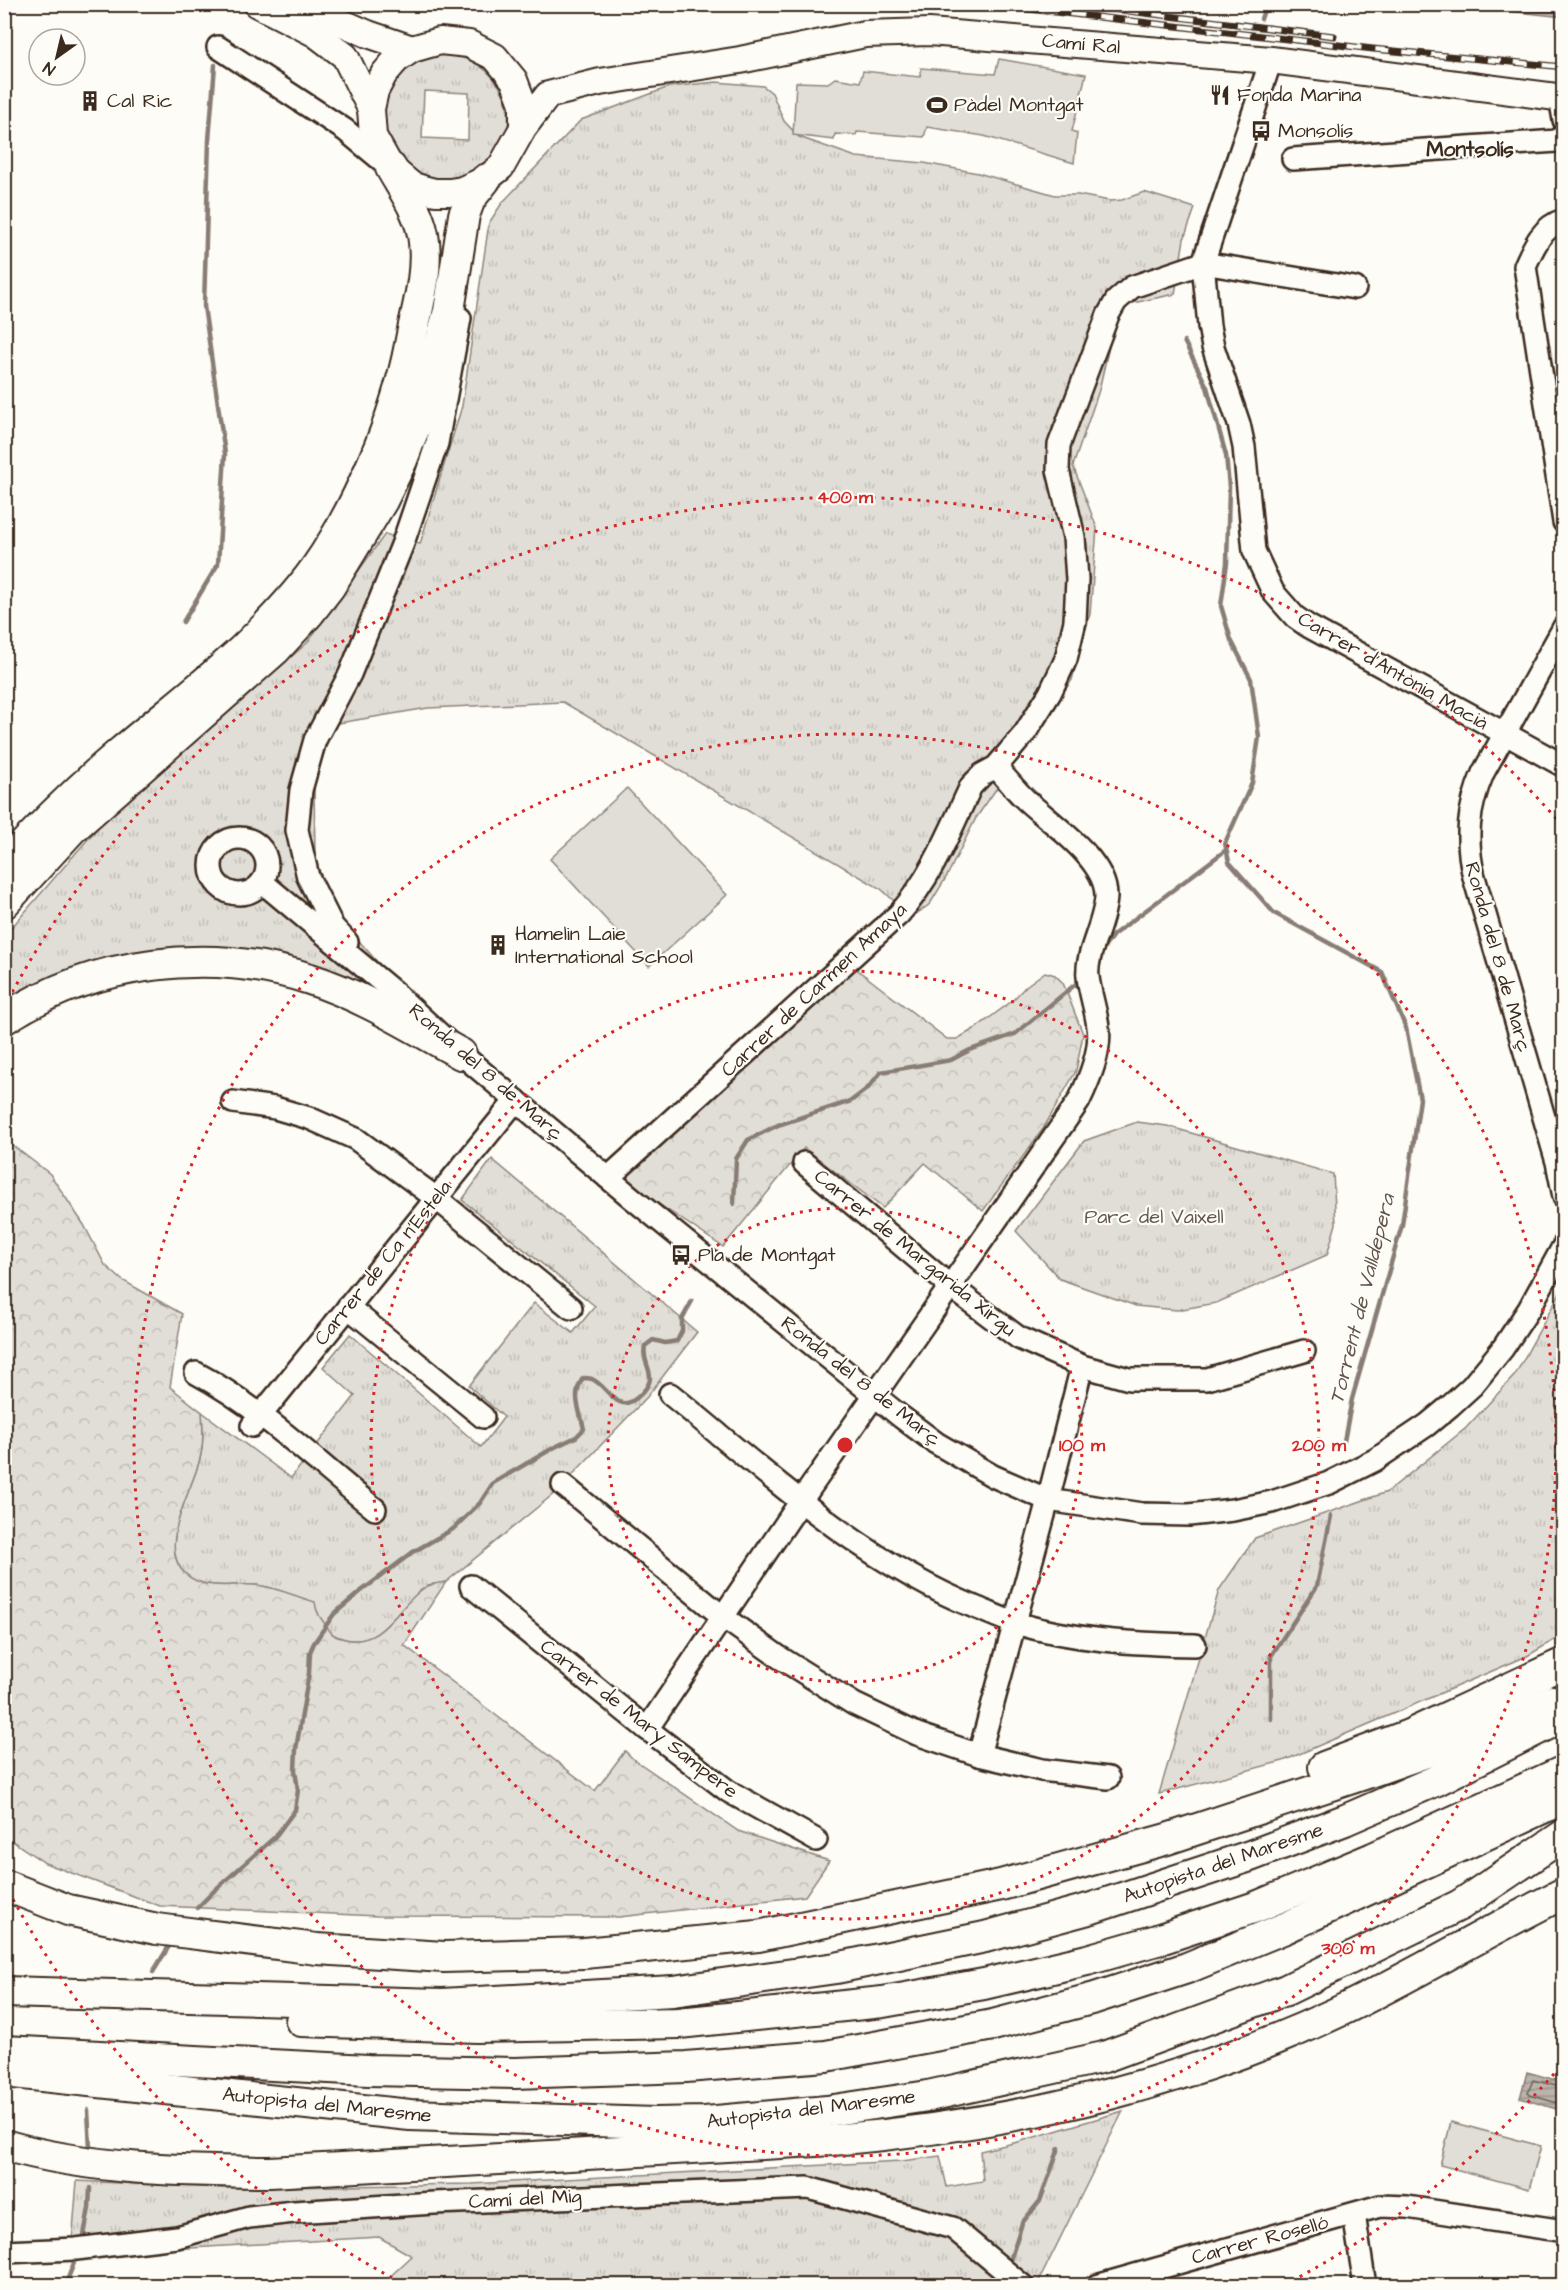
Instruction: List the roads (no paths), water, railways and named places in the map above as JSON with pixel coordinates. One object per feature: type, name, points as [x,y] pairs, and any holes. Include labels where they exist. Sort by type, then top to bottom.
[{"type":"highway","points":[[4,866],[120,753],[183,701],[257,634],[315,569],[344,520],[368,473],[391,414],[406,363],[424,279],[424,242],[418,220],[391,168]]},
{"type":"highway","points":[[4,903],[72,829],[129,777],[245,679],[275,650],[309,614],[330,586],[382,501],[402,460],[434,370],[449,311],[464,215],[470,199],[485,180]]},
{"type":"highway","points":[[4,1019],[52,994],[117,971],[174,962],[207,961],[249,965],[310,979],[375,1008],[461,1054]]},
{"type":"highway","points":[[1053,1871],[1409,1735],[1563,1663]]},
{"type":"highway","points":[[4,1885],[68,1910],[157,1929],[317,1949],[455,1956],[584,1953],[758,1936],[1001,1885],[1167,1839],[1466,1738],[1563,1697]]},
{"type":"highway","name":"Autopista del Maresme","points":[[4,1992],[442,2004],[673,1991],[836,1968],[986,1937],[1092,1908],[1250,1856],[1345,1820],[1435,1781],[1563,1716]]},
{"type":"highway","points":[[4,2010],[477,2027],[679,2023],[883,2002],[984,1984],[1088,1960],[1234,1914],[1373,1858],[1563,1771]]},
{"type":"highway","points":[[4,2051],[368,2070],[515,2073],[686,2067],[826,2056],[993,2025],[1095,1998],[1187,1968],[1285,1928],[1563,1798]]},
{"type":"highway","name":"Autopista del Maresme","points":[[4,2072],[410,2115],[656,2123],[705,2122],[838,2110],[928,2096],[1104,2057],[1286,1990],[1460,1905],[1563,1835]]},
{"type":"highway","points":[[1517,1916],[1563,1886]]},
{"type":"highway","points":[[4,2145],[70,2160],[128,2167],[191,2172],[270,2172],[833,2140],[903,2134],[1016,2116],[1098,2097],[1200,2066],[1271,2041],[1419,1971],[1563,1893]]},
{"type":"highway","points":[[656,2123],[833,2140]]},
{"type":"main road","points":[[257,4],[316,34],[345,56],[371,109]]},
{"type":"main road","points":[[299,4],[368,34],[412,49]]},
{"type":"main road","name":"Camí Ral","points":[[600,82],[740,60],[865,34],[929,32],[1270,60],[1562,105]]},
{"type":"main road","points":[[523,128],[523,104],[514,80],[495,57],[469,44],[440,40],[412,49],[396,60],[384,74],[375,91],[371,109],[373,136],[391,168],[411,184],[435,192],[462,190],[485,180],[501,167],[523,128],[548,95],[600,82]]},
{"type":"main road","points":[[514,80],[600,82]]},
{"type":"street","points":[[218,47],[345,130],[391,168]]},
{"type":"street","points":[[1270,60],[1203,263],[1355,288]]},
{"type":"street","points":[[345,130],[373,136]]},
{"type":"street","points":[[1293,159],[1557,141],[1563,135]]},
{"type":"street","points":[[1563,220],[1557,222],[1536,241],[1525,267],[1563,522]]},
{"type":"street","points":[[394,993],[333,927],[308,877],[297,830],[301,789],[315,740],[350,674],[403,543],[437,443],[462,307],[462,283],[458,256]]},
{"type":"street","name":"Carrer d'Antònia Macià","points":[[1203,263],[1213,347],[1244,447],[1254,551],[1273,592],[1295,617],[1308,626],[1563,766]]},
{"type":"street","name":"Carrer de Carmen Amaya","points":[[608,1178],[899,915],[927,878],[971,786],[983,774],[996,767],[1031,723],[1050,693],[1066,659],[1074,621],[1077,579],[1074,537],[1058,470],[1059,445],[1108,315],[1116,302],[1132,287],[1203,263]]},
{"type":"street","name":"Ronda del 8 de Març","points":[[1563,627],[1474,792],[1468,830],[1470,861],[1557,1162],[1563,1197]]},
{"type":"street","points":[[647,1729],[801,1501],[1079,1101],[1095,1057],[1099,1029],[1087,975],[1105,908],[1106,894],[1101,876],[1077,844],[1026,800],[996,767]]},
{"type":"street","name":"Ronda del 8 de Març","points":[[262,882],[608,1178],[936,1443],[993,1476],[1048,1500],[1142,1514],[1189,1515],[1233,1510],[1272,1502],[1304,1493],[1356,1471],[1427,1425],[1472,1386],[1517,1328],[1563,1245]]},
{"type":"street","name":"Carrer de Ca n'Estela","points":[[256,1421],[516,1100]]},
{"type":"street","points":[[233,1102],[275,1108],[309,1118],[356,1139],[436,1198],[571,1308]]},
{"type":"street","name":"Carrer de Margarida Xirgu","points":[[804,1163],[950,1286],[1019,1338],[1082,1366],[1129,1379],[1207,1379],[1304,1351]]},
{"type":"street","points":[[348,1307],[483,1417]]},
{"type":"street","points":[[979,1755],[1082,1366]]},
{"type":"street","points":[[196,1373],[221,1387],[256,1421],[375,1509]]},
{"type":"street","points":[[670,1394],[801,1501],[868,1551],[942,1594],[1015,1623],[1090,1639],[1140,1644],[1195,1645]]},
{"type":"street","points":[[563,1485],[723,1617],[779,1658],[854,1704],[917,1734],[979,1755],[1042,1770],[1108,1778]]},
{"type":"street","name":"Carrer de Mary Sampere","points":[[471,1586],[647,1729],[728,1791],[816,1840]]},
{"type":"street","name":"Camí del Mig","points":[[4,2252],[76,2249],[177,2237],[249,2217],[294,2212],[434,2203],[808,2188],[953,2228],[1023,2286]]},
{"type":"street","name":"Carrer Roselló","points":[[1096,2286],[1380,2206],[1563,2231]]},
{"type":"street","points":[[1354,2214],[1365,2286]]},
{"type":"water","points":[[1454,5],[1563,5],[1563,17]]},
{"type":"water","points":[[1527,2072],[1563,2082],[1563,2111],[1520,2098]]},
{"type":"waterway","name":"Torrent de Valldepera","points":[[1261,19],[1266,4]]},
{"type":"waterway","points":[[183,622],[218,564],[225,454],[204,306],[209,140],[215,65]]},
{"type":"waterway","name":"Torrent de Valldepera","points":[[1184,341],[1207,387],[1226,455],[1229,487],[1227,563],[1221,606],[1231,640],[1251,679],[1259,737],[1252,783],[1225,843],[1229,862],[1274,913],[1382,972],[1406,1028],[1420,1099],[1402,1225],[1352,1399],[1344,1441]]},
{"type":"waterway","points":[[1104,948],[1113,935],[1226,850]]},
{"type":"waterway","points":[[734,1204],[736,1159],[748,1140],[778,1125],[851,1101],[868,1088],[881,1072],[951,1060],[970,1050],[1015,1034],[1077,983]]},
{"type":"waterway","points":[[197,1908],[275,1837],[295,1810],[298,1790],[295,1770],[296,1749],[309,1673],[310,1652],[334,1614],[413,1552],[453,1529],[480,1503],[493,1483],[576,1437],[584,1429],[577,1397],[583,1378],[592,1379],[619,1402],[633,1401],[646,1389],[650,1378],[645,1346],[653,1340],[665,1343],[677,1341],[682,1331],[682,1319],[692,1301]]},
{"type":"waterway","name":"Torrent de Valldepera","points":[[1271,1719],[1271,1656],[1317,1586],[1331,1516]]},
{"type":"waterway","points":[[153,1972],[171,1943]]},
{"type":"waterway","points":[[88,2110],[90,2149]]},
{"type":"waterway","name":"Torrent de Valldepera","points":[[1010,2261],[1022,2223],[1040,2201],[1059,2148]]},
{"type":"waterway","points":[[83,2241],[90,2188]]},
{"type":"waterway","points":[[65,2286],[77,2255]]},
{"type":"railway","points":[[986,4],[1373,49],[1564,67]]},
{"type":"railway","points":[[1070,4],[1334,36]]},
{"type":"place","name":"Fonda Marina","points":[[1220,95]]},
{"type":"place","name":"Cal Ric","points":[[90,101]]},
{"type":"place","name":"Pàdel Montgat","points":[[937,105]]},
{"type":"place","name":"Monsolís","points":[[1261,131]]},
{"type":"place","name":"Hamelin Laie International School","points":[[498,945]]},
{"type":"place","name":"Pla de Montgat","points":[[681,1255]]},
{"type":"district","name":"Montsolís","points":[[1470,149]]},
{"type":"park label","name":"Parc del Vaixell","points":[[1154,1217]]}]
